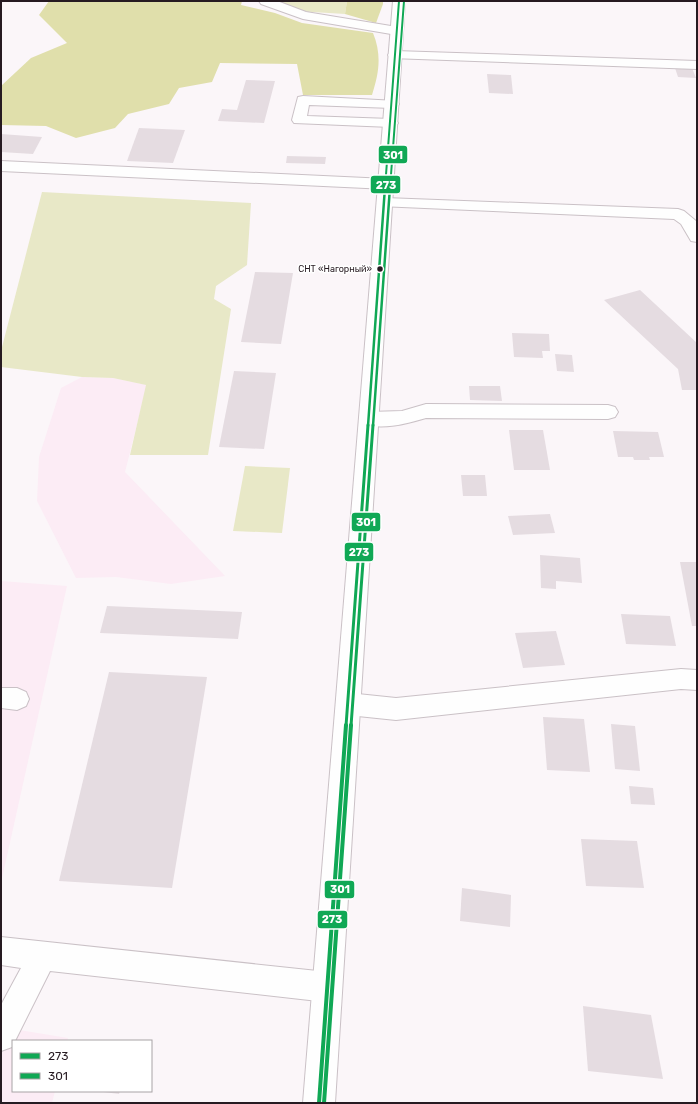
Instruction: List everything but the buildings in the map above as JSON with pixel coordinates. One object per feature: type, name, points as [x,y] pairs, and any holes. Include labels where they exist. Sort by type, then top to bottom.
[{"type":"main road","points":[[265,1],[303,15],[397,31]]},
{"type":"main road","points":[[319,1103],[399,1]]},
{"type":"main road","points":[[395,55],[697,65]]},
{"type":"main road","points":[[391,123],[299,120],[303,100],[392,104]]},
{"type":"main road","points":[[1,166],[678,214],[688,221],[697,237]]},
{"type":"main road","points":[[369,419],[402,418],[426,411],[608,412]]},
{"type":"main road","points":[[348,704],[396,709],[681,679],[697,680]]},
{"type":"main road","points":[[1,951],[327,987]]},
{"type":"main road","points":[[1,1036],[43,955]]},
{"type":"shaded area","points":[[82,377],[113,378],[147,385],[125,472],[225,576],[171,584],[116,577],[76,578],[37,501],[39,457],[61,388]]},
{"type":"shaded area","points":[[1,581],[67,586],[1,883]]},
{"type":"shaded area","points":[[1,1027],[68,1038],[67,1040],[12,1040],[12,1092],[55,1092],[52,1103],[1,1103]]},
{"type":"green space","points":[[49,1],[242,1],[241,5],[275,13],[302,23],[373,33],[378,49],[378,72],[372,95],[303,95],[297,64],[220,63],[212,82],[179,88],[169,104],[128,114],[115,128],[76,138],[46,126],[1,125],[1,86],[31,58],[67,43],[39,15]]},
{"type":"green space","points":[[280,1],[347,1],[345,14],[296,11]]},
{"type":"green space","points":[[347,1],[383,1],[376,23],[345,14]]},
{"type":"green space","points":[[42,192],[251,203],[247,265],[216,286],[214,299],[231,309],[208,455],[130,455],[146,385],[113,378],[82,377],[1,367],[1,351]]},
{"type":"green space","points":[[245,466],[290,468],[282,533],[233,531]]},
{"type":"transit line","name":"273","points":[[319,1103],[399,1]]},
{"type":"transit line","name":"301","points":[[324,1103],[404,1]]},
{"type":"place","name":"СНТ «Нагорный»","points":[[380,269]]}]
